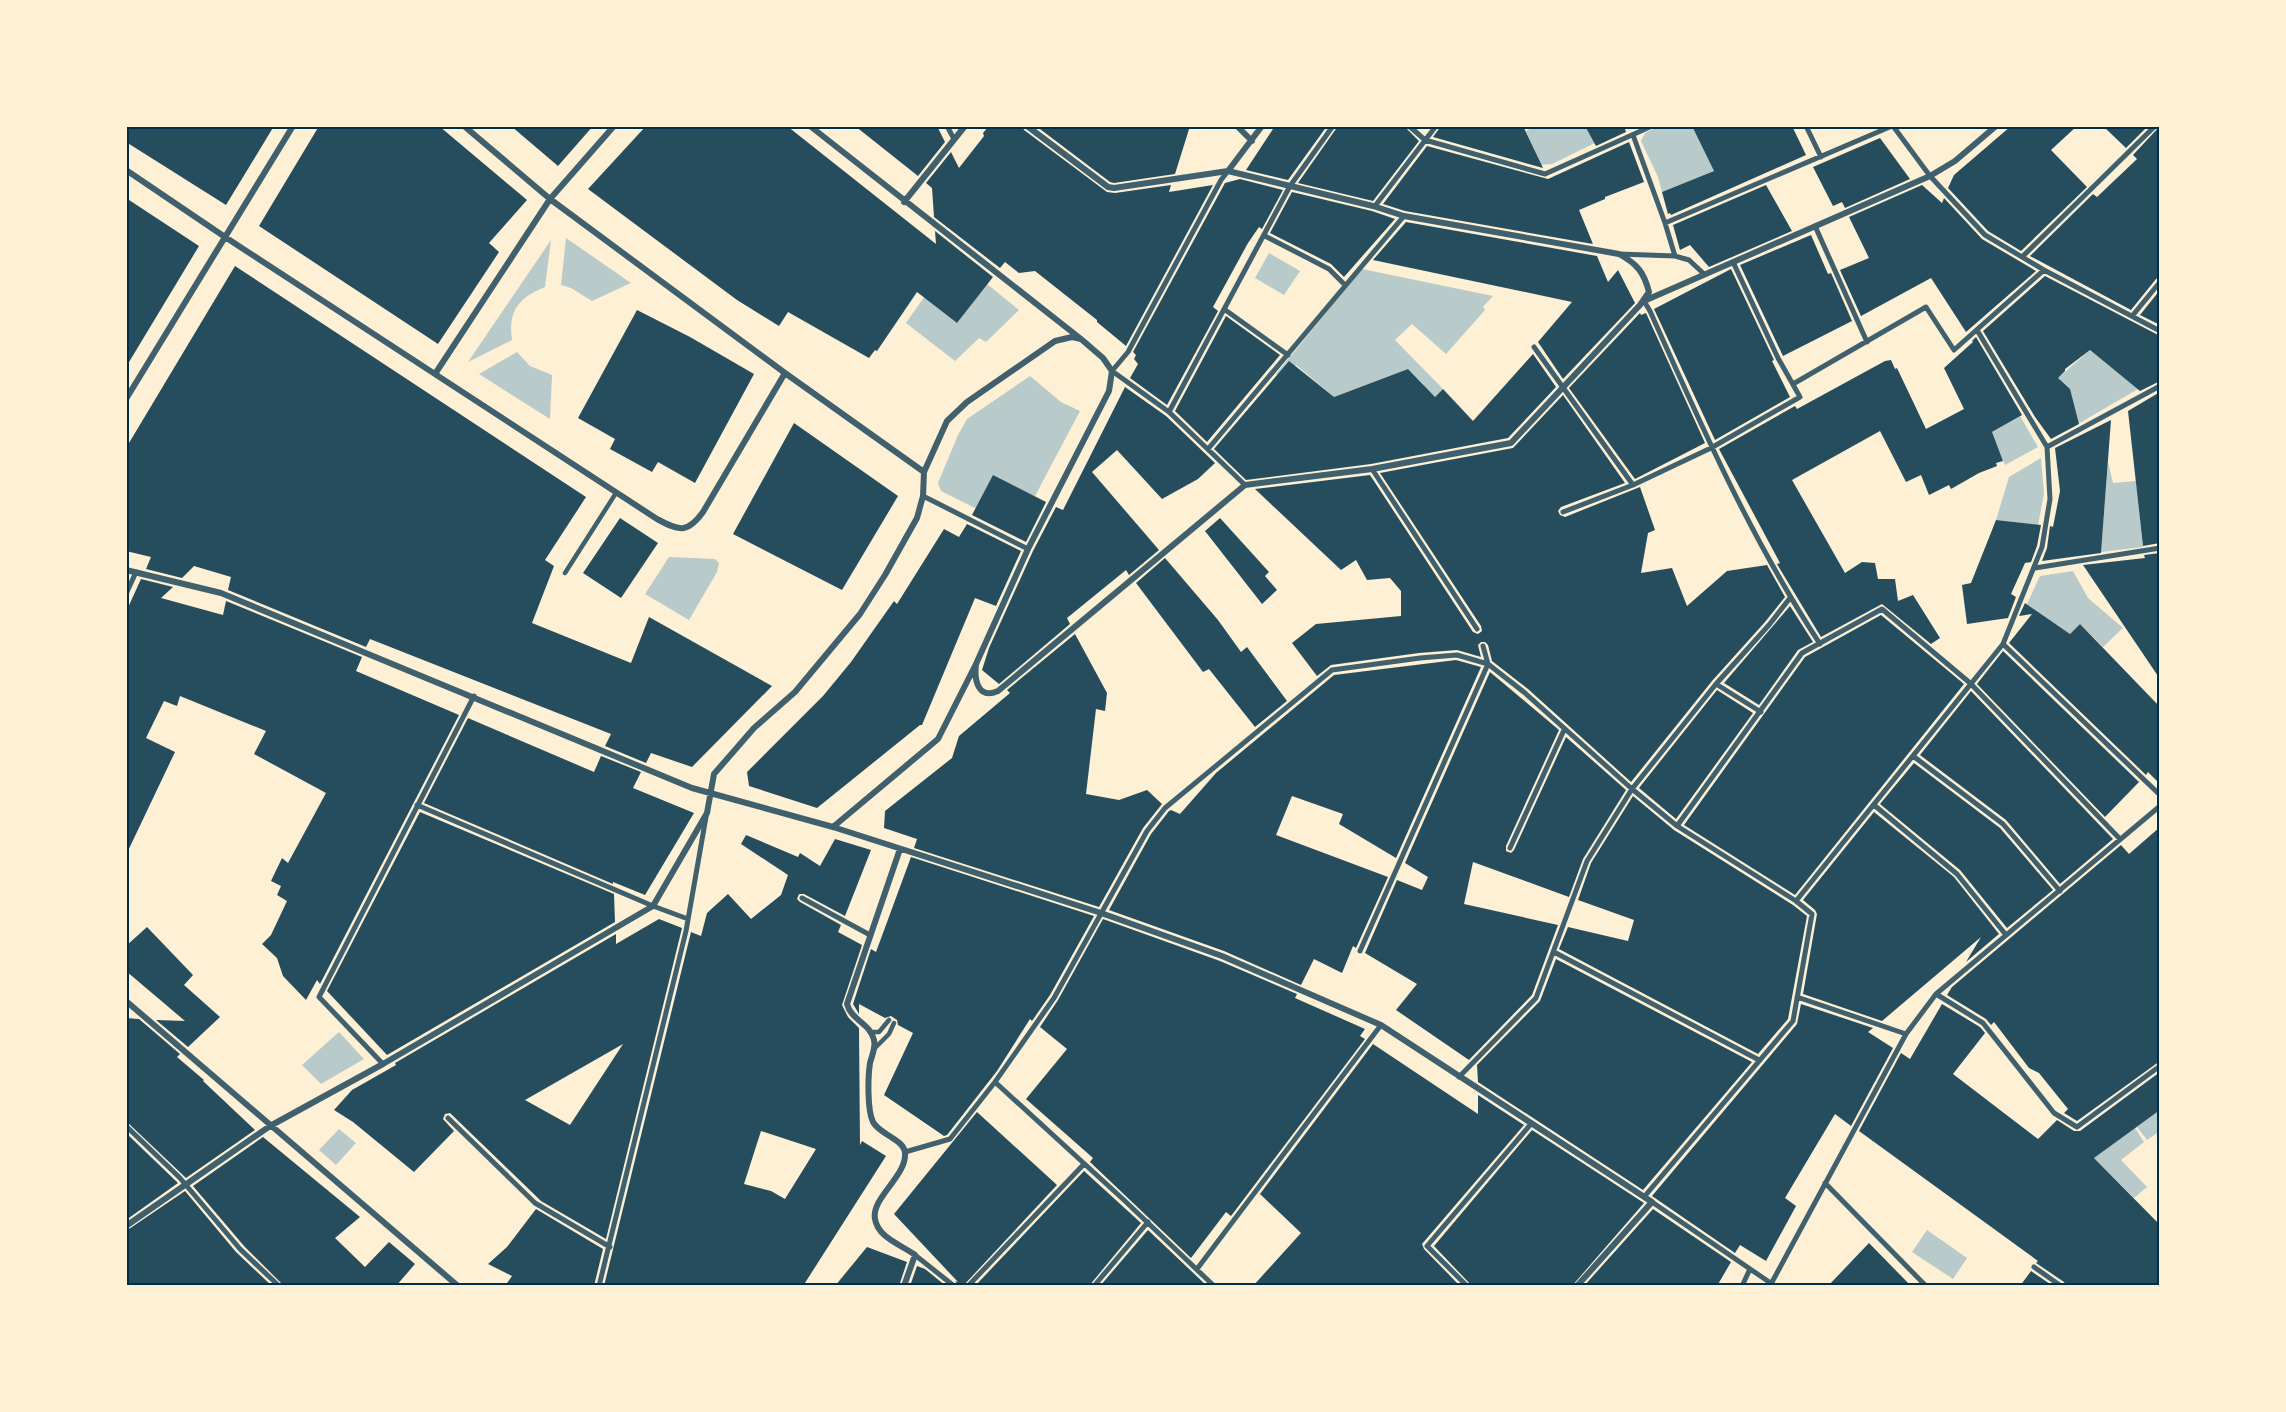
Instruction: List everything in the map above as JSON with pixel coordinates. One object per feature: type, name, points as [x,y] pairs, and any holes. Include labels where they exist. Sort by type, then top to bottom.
[{"type":"street","points":[[126,399],[293,126]]},
{"type":"street","points":[[464,126],[550,199],[785,373],[924,472]]},
{"type":"street","points":[[435,374],[550,199],[614,126]]},
{"type":"street","points":[[810,126],[904,202],[1082,339],[1103,358],[1112,371],[1169,412],[1245,485]]},
{"type":"street","points":[[947,126],[954,139]]},
{"type":"street","points":[[904,202],[965,126]]},
{"type":"street","points":[[1027,126],[1102,184],[1114,188],[1228,171],[1375,206],[1404,216],[1619,254],[1675,256],[1689,260],[1704,274]]},
{"type":"street","points":[[1237,126],[1252,141]]},
{"type":"street","points":[[833,827],[938,739],[976,664],[1028,549],[1109,391],[1112,371],[1128,352],[1215,190],[1262,126]]},
{"type":"street","points":[[1169,412],[1290,186],[1333,126]]},
{"type":"street","points":[[1408,126],[1425,140],[1545,174],[1652,126]]},
{"type":"street","points":[[1375,206],[1436,126]]},
{"type":"street","points":[[1806,126],[1821,157]]},
{"type":"street","points":[[1665,223],[1892,126],[1930,176],[1985,235],[2044,270],[2160,331]]},
{"type":"street","points":[[1644,301],[1930,176],[1955,161],[1996,126]]},
{"type":"street","points":[[2022,257],[2155,126]]},
{"type":"street","points":[[1633,135],[1675,256]]},
{"type":"street","points":[[126,170],[616,493],[673,528],[694,525],[785,373]]},
{"type":"street","points":[[1208,449],[1404,216]]},
{"type":"street","points":[[1815,226],[1867,342]]},
{"type":"street","points":[[1265,236],[1329,269],[1345,285]]},
{"type":"street","points":[[976,664],[974,676],[978,687],[984,693],[992,694],[998,691],[1245,485],[1372,469],[1510,443],[1644,301],[1649,292],[1645,276],[1636,264],[1619,254]]},
{"type":"street","points":[[1563,512],[1633,485],[1711,448],[1800,397],[1778,358],[1733,262]]},
{"type":"street","points":[[1793,384],[1926,307],[1954,350],[2044,270]]},
{"type":"street","points":[[2133,315],[2160,282]]},
{"type":"street","points":[[1644,301],[1711,448],[1790,598],[1820,644]]},
{"type":"street","points":[[1224,309],[1288,355]]},
{"type":"street","points":[[1796,901],[1970,682],[2003,644],[2042,547],[2050,499],[2047,447],[1977,330]]},
{"type":"street","points":[[599,1286],[688,919],[711,782],[717,770],[754,728],[795,692],[860,614],[912,528],[923,496],[924,472],[947,421],[955,411],[1055,341],[1072,337],[1082,339]]},
{"type":"street","points":[[1534,347],[1633,485]]},
{"type":"street","points":[[2047,447],[2160,386]]},
{"type":"street","points":[[1372,469],[1477,629]]},
{"type":"street","points":[[923,496],[1028,549]]},
{"type":"street","points":[[2035,568],[2160,549]]},
{"type":"street","points":[[126,570],[221,593],[474,696],[678,783],[833,827],[1101,913],[1222,956],[1381,1025],[1652,1202],[1773,1285],[1825,1183],[1906,1034],[1936,994],[2160,806]]},
{"type":"street","points":[[126,594],[136,572]]},
{"type":"street","points":[[1459,1077],[1536,998],[1587,861],[1632,789],[1716,684],[1790,598]]},
{"type":"street","points":[[1677,826],[1802,653],[1882,609],[1970,682],[2120,839]]},
{"type":"street","points":[[2003,644],[2160,795]]},
{"type":"street","points":[[1360,951],[1488,664],[1483,646]]},
{"type":"street","points":[[905,1152],[950,1139],[995,1083],[1054,998],[1147,831],[1164,808],[1332,670],[1457,655],[1488,664],[1525,693],[1564,730],[1677,826],[1796,901],[1812,914],[1792,1021],[1644,1197]]},
{"type":"street","points":[[1716,684],[1761,712]]},
{"type":"street","points":[[383,1064],[320,997],[474,696]]},
{"type":"street","points":[[1510,848],[1564,730]]},
{"type":"street","points":[[1913,756],[2003,824],[2060,891]]},
{"type":"street","points":[[417,805],[688,919]]},
{"type":"street","points":[[1874,805],[1957,874],[2006,935]]},
{"type":"street","points":[[126,1226],[270,1126],[383,1064],[653,906],[707,813]]},
{"type":"street","points":[[900,849],[848,1007],[871,1032],[875,1048],[869,1069],[872,1119],[876,1127],[902,1146],[905,1152],[901,1169],[879,1204],[874,1217],[878,1229],[954,1286]]},
{"type":"street","points":[[802,898],[870,935]]},
{"type":"street","points":[[1554,952],[1759,1060]]},
{"type":"street","points":[[1936,994],[1983,1023],[2054,1113],[2077,1127],[2160,1066]]},
{"type":"street","points":[[1797,997],[1906,1034]]},
{"type":"street","points":[[126,1001],[458,1286]]},
{"type":"street","points":[[1197,1269],[1381,1025]]},
{"type":"street","points":[[995,1083],[1148,1222],[1214,1286]]},
{"type":"street","points":[[448,1118],[535,1203],[610,1247]]},
{"type":"street","points":[[1467,1286],[1428,1246],[1531,1124]]},
{"type":"street","points":[[126,1126],[185,1184],[240,1249],[279,1286]]},
{"type":"street","points":[[968,1286],[1084,1164]]},
{"type":"street","points":[[1825,1183],[1926,1286]]},
{"type":"street","points":[[1576,1286],[1652,1202]]},
{"type":"street","points":[[1094,1286],[1148,1222]]},
{"type":"street","points":[[904,1286],[915,1255]]},
{"type":"street","points":[[2034,1267],[2061,1286]]},
{"type":"street","points":[[1742,1286],[1750,1269]]},
{"type":"lane","points":[[565,573],[616,493]]},
{"type":"lane","points":[[871,1032],[879,1032],[889,1020]]},
{"type":"lane","points":[[875,1048],[889,1034],[894,1023]]},
{"type":"shaded area","points":[[1535,126],[1585,126],[1595,143],[1552,164],[1541,165],[1526,131]]},
{"type":"shaded area","points":[[1660,126],[1692,126],[1714,171],[1662,192],[1658,177],[1641,141],[1645,133]]},
{"type":"shaded area","points":[[566,238],[631,283],[592,301],[571,288],[561,285]]},
{"type":"shaded area","points":[[551,240],[545,287],[528,296],[517,307],[512,321],[512,340],[468,362]]},
{"type":"shaded area","points":[[1269,253],[1300,271],[1284,295],[1255,278]]},
{"type":"shaded area","points":[[1362,269],[1493,296],[1483,307],[1485,310],[1446,354],[1412,324],[1395,340],[1443,389],[1436,396],[1411,400],[1423,384],[1408,369],[1334,397],[1296,365],[1281,381],[1276,374]]},
{"type":"shaded area","points":[[987,284],[1019,310],[986,342],[979,338],[955,361],[906,323],[927,293],[942,311],[957,323]]},
{"type":"shaded area","points":[[2090,350],[2138,389],[2078,424],[2057,379]]},
{"type":"shaded area","points":[[517,352],[530,366],[552,375],[550,419],[479,374]]},
{"type":"shaded area","points":[[1030,376],[1061,402],[1080,411],[1035,496],[975,508],[941,491],[938,483],[967,419]]},
{"type":"shaded area","points":[[2020,416],[2038,447],[2005,465],[1991,433]]},
{"type":"shaded area","points":[[2041,458],[2044,494],[2038,525],[1996,520],[2009,477]]},
{"type":"shaded area","points":[[2108,462],[2113,483],[2136,481],[2143,547],[2101,552]]},
{"type":"shaded area","points":[[669,557],[715,559],[719,563],[717,572],[689,620],[645,594]]},
{"type":"shaded area","points":[[2073,571],[2088,598],[2123,628],[2103,647],[2080,624],[2070,634],[2027,604],[2040,576]]},
{"type":"shaded area","points":[[339,1032],[364,1059],[321,1084],[302,1065]]},
{"type":"shaded area","points":[[2160,1110],[2160,1131],[2147,1140],[2137,1127]]},
{"type":"shaded area","points":[[2135,1128],[2144,1142],[2121,1160],[2147,1187],[2134,1198],[2094,1158]]},
{"type":"shaded area","points":[[339,1129],[356,1143],[336,1165],[319,1150]]},
{"type":"shaded area","points":[[1927,1230],[1967,1258],[1953,1279],[1912,1252]]},
{"type":"building","points":[[126,126],[274,126],[226,205],[126,142]]},
{"type":"building","points":[[319,126],[439,126],[527,200],[489,243],[499,252],[438,344],[259,226]]},
{"type":"building","points":[[511,126],[593,126],[558,166]]},
{"type":"building","points":[[646,126],[787,126],[936,244],[935,231],[993,277],[957,323],[917,292],[877,351],[875,350],[869,358],[788,312],[779,326],[737,300],[588,189]]},
{"type":"building","points":[[855,126],[937,126],[945,142],[918,176]]},
{"type":"building","points":[[989,126],[1022,126],[1024,130],[1107,192],[1115,193],[1171,185],[1169,192],[1213,185],[1126,346],[1035,271],[1019,273],[1005,262],[1000,268],[934,217],[932,188],[926,183],[951,152],[959,168]]},
{"type":"building","points":[[1036,126],[1190,126],[1175,174],[1114,183]]},
{"type":"building","points":[[1275,126],[1327,126],[1288,180],[1246,170]]},
{"type":"building","points":[[1338,126],[1404,126],[1419,141],[1373,201],[1298,183]]},
{"type":"building","points":[[1441,126],[1523,126],[1543,168],[1433,137]]},
{"type":"building","points":[[1585,126],[1624,126],[1626,132],[1596,146]]},
{"type":"building","points":[[1692,126],[1792,126],[1806,155],[1671,215],[1668,214],[1662,192],[1714,171]]},
{"type":"building","points":[[2011,126],[2077,126],[2051,150],[2087,187],[2021,251],[1988,231],[1948,188],[1954,175]]},
{"type":"building","points":[[2103,126],[2148,126],[2126,148]]},
{"type":"building","points":[[2160,126],[2160,277],[2131,310],[2030,256],[2093,194],[2097,197],[2137,159],[2133,155]]},
{"type":"building","points":[[1880,138],[1910,179],[1845,208],[1842,202],[1833,206],[1813,167]]},
{"type":"building","points":[[1629,142],[1644,182],[1579,210],[1593,244],[1405,211],[1383,204],[1427,146],[1548,179]]},
{"type":"building","points":[[1240,179],[1283,190],[1262,229],[1259,227],[1248,243],[1213,307],[1218,311],[1167,405],[1130,378],[1138,364],[1133,352],[1225,183]]},
{"type":"building","points":[[1766,185],[1792,231],[1709,267],[1690,245],[1680,250],[1673,225]]},
{"type":"building","points":[[1922,185],[1942,203],[1944,198],[1982,239],[2036,271],[1966,332],[1931,278],[1861,316],[1840,270],[1869,258],[1849,217]]},
{"type":"building","points":[[1292,192],[1372,211],[1395,219],[1344,277],[1331,264],[1270,233]]},
{"type":"building","points":[[126,198],[199,246],[126,367]]},
{"type":"building","points":[[1406,222],[1597,256],[1608,282],[1618,270],[1635,303],[1563,379],[1538,342],[1572,302],[1373,260]]},
{"type":"building","points":[[1811,235],[1852,321],[1783,356],[1740,265]]},
{"type":"building","points":[[235,266],[586,497],[545,560],[554,566],[532,623],[631,663],[649,617],[772,686],[692,767],[651,753],[646,763],[605,746],[611,734],[370,639],[366,647],[228,590],[231,577],[194,566],[182,578],[146,569],[151,557],[126,551],[126,448]]},
{"type":"building","points":[[1731,269],[1790,397],[1715,440],[1654,309]]},
{"type":"building","points":[[2045,276],[2160,336],[2160,381],[2140,391],[2090,350],[2065,369],[2058,378],[2070,389],[2079,424],[2051,439],[2035,417],[1983,331]]},
{"type":"building","points":[[2160,290],[2160,325],[2140,315]]},
{"type":"building","points":[[637,310],[754,374],[695,483],[658,462],[652,472],[610,449],[615,439],[578,418]]},
{"type":"building","points":[[1640,313],[1641,315],[1646,313],[1705,443],[1635,479],[1569,388]]},
{"type":"building","points":[[1226,316],[1280,355],[1207,442],[1175,411]]},
{"type":"building","points":[[1976,337],[2022,415],[1992,432],[2003,461],[1996,463],[1997,466],[1951,489],[1949,485],[1929,495],[1921,475],[1906,482],[1880,431],[1792,480],[1845,573],[1862,562],[1875,563],[1878,579],[1895,579],[1898,601],[1913,595],[1940,638],[1931,644],[1882,604],[1821,637],[1777,564],[1780,563],[1719,449],[1795,406],[1797,409],[1885,361],[1891,360],[1926,429],[1964,409],[1944,368]]},
{"type":"building","points":[[1533,354],[1556,387],[1508,438],[1371,464],[1246,480],[1214,449],[1289,361],[1334,397],[1408,369],[1435,397],[1443,389],[1473,421]]},
{"type":"building","points":[[1125,387],[1166,416],[1215,463],[1198,479],[1162,499],[1117,450],[1092,472],[1159,550],[1129,575],[1126,570],[1067,618],[1070,624],[999,684],[982,670],[989,648],[1033,551],[1056,507],[1063,510]]},
{"type":"building","points":[[2160,392],[2160,543],[2143,546],[2128,411]]},
{"type":"building","points":[[1563,395],[1625,483],[1561,507],[1558,511],[1560,515],[1565,517],[1640,487],[1655,530],[1648,533],[1641,573],[1672,568],[1687,606],[1727,571],[1767,565],[1785,597],[1712,681],[1631,782],[1528,689],[1492,661],[1485,642],[1478,645],[1481,657],[1457,650],[1419,653],[1331,665],[1317,676],[1292,643],[1316,624],[1401,616],[1401,591],[1390,578],[1367,580],[1356,560],[1341,570],[1255,489],[1370,475],[1473,632],[1478,634],[1482,631],[1481,626],[1380,473],[1513,448]]},
{"type":"building","points":[[2111,420],[2101,553],[2042,561],[2047,548],[2050,526],[2053,527],[2060,491],[2055,448]]},
{"type":"building","points":[[794,423],[898,496],[842,590],[733,534]]},
{"type":"building","points":[[993,475],[1046,502],[1026,542],[972,515]]},
{"type":"building","points":[[620,518],[658,543],[621,598],[583,573]]},
{"type":"building","points":[[1220,518],[1269,572],[1265,576],[1277,590],[1262,604],[1205,531]]},
{"type":"building","points":[[1996,520],[2041,525],[2037,546],[2031,562],[2025,563],[2011,594],[2016,597],[2008,618],[1967,624],[1962,585],[1971,583]]},
{"type":"building","points":[[967,524],[1021,551],[996,606],[975,598],[922,725],[817,808],[749,786],[747,772],[823,696],[851,662],[894,601],[897,604],[944,529],[959,537]]},
{"type":"building","points":[[2160,553],[2160,679],[2083,565],[2145,558],[2144,555]]},
{"type":"building","points":[[1165,558],[1218,620],[1241,652],[1247,647],[1287,701],[1255,727],[1209,669],[1203,672],[1136,583]]},
{"type":"building","points":[[141,579],[173,587],[161,598],[223,615],[226,601],[362,657],[356,671],[459,715],[320,984],[317,980],[306,1000],[283,976],[277,958],[262,944],[271,935],[287,901],[277,895],[281,886],[271,881],[282,858],[288,863],[326,793],[254,754],[266,731],[180,696],[177,706],[164,701],[146,738],[175,752],[126,855],[126,612]]},
{"type":"building","points":[[2025,603],[2070,634],[2080,624],[2160,707],[2160,784],[2148,772],[2146,775],[2009,643],[2032,614],[2019,616]]},
{"type":"building","points":[[1790,606],[1813,642],[1798,650],[1759,705],[1724,683]]},
{"type":"building","points":[[1881,615],[1964,684],[1795,895],[1684,825],[1805,657]]},
{"type":"building","points":[[1075,634],[1107,693],[1105,711],[1096,709],[1086,794],[1119,800],[1147,790],[1162,804],[1143,828],[1099,907],[914,848],[917,839],[884,828],[885,811],[952,758],[959,736],[1010,693],[1007,690]]},
{"type":"building","points":[[2003,651],[2139,782],[2105,817],[1977,684]]},
{"type":"building","points":[[1456,660],[1481,667],[1396,858],[1339,824],[1343,814],[1292,796],[1276,835],[1388,877],[1356,948],[1353,946],[1342,973],[1314,959],[1301,985],[1224,951],[1109,910],[1151,834],[1169,811],[1180,814],[1216,773],[1334,675]]},
{"type":"building","points":[[1490,672],[1559,730],[1506,846],[1506,851],[1511,853],[1514,850],[1566,737],[1626,790],[1583,859],[1569,897],[1473,862],[1464,904],[1558,925],[1532,995],[1469,1060],[1396,1010],[1417,984],[1365,953],[1397,880],[1422,890],[1428,877],[1405,863]]},
{"type":"building","points":[[1717,690],[1753,713],[1676,819],[1639,788]]},
{"type":"building","points":[[1971,691],[2113,839],[2060,884],[2006,820],[1920,755]]},
{"type":"building","points":[[468,718],[594,772],[601,756],[641,772],[633,788],[694,813],[645,895],[613,882],[613,884],[424,803]]},
{"type":"building","points":[[1914,763],[2000,828],[2053,890],[2007,928],[1960,870],[1880,804]]},
{"type":"building","points":[[1633,796],[1674,830],[1807,916],[1788,1019],[1758,1054],[1559,949],[1568,927],[1628,941],[1634,920],[1578,900],[1591,863]]},
{"type":"building","points":[[420,812],[614,894],[615,922],[387,1055],[327,991]]},
{"type":"building","points":[[1874,812],[1954,877],[1999,934],[1966,962],[1981,937],[1882,1021],[1803,994],[1817,914],[1803,900]]},
{"type":"building","points":[[2160,827],[2160,1061],[2077,1121],[2064,1113],[2068,1109],[2039,1073],[2029,1068],[1994,1022],[1991,1025],[1986,1019],[1947,995],[1952,987],[2121,845],[2129,854]]},
{"type":"building","points":[[746,835],[798,857],[800,853],[820,866],[835,839],[871,850],[845,916],[804,894],[799,894],[797,899],[841,925],[838,932],[862,945],[842,1005],[848,1017],[859,1028],[860,1145],[862,1141],[886,1156],[803,1286],[604,1286],[691,932],[701,936],[707,913],[728,894],[751,919],[781,895],[788,875],[741,844]],"holes":[[[761,1131],[816,1149],[785,1199],[771,1191],[744,1184]]]},
{"type":"building","points":[[911,857],[1094,916],[1050,995],[1032,1021],[1030,1019],[997,1071],[944,1136],[884,1095],[913,1033],[898,1025],[897,1020],[891,1016],[885,1018],[859,1004],[859,1014],[853,1004],[871,949],[876,952]]},
{"type":"building","points":[[659,919],[682,928],[606,1239],[541,1201],[450,1113],[445,1114],[443,1119],[454,1131],[414,1172],[353,1122],[334,1110],[352,1090],[396,1065],[395,1063],[616,934],[616,944]],"holes":[[[623,1044],[570,1125],[525,1100]]]},
{"type":"building","points":[[1103,919],[1220,961],[1297,994],[1295,998],[1365,1029],[1360,1036],[1365,1039],[1231,1216],[1226,1212],[1191,1258],[1090,1162],[1093,1158],[1026,1099],[1067,1049],[1040,1027],[1058,1000]]},
{"type":"building","points":[[147,927],[193,975],[184,985],[220,1017],[188,1047],[156,1020],[185,1021],[126,971],[126,946]]},
{"type":"building","points":[[1556,959],[1752,1062],[1643,1190],[1478,1082],[1477,1065],[1540,1001]]},
{"type":"building","points":[[1801,1004],[1873,1028],[1868,1032],[1893,1048],[1851,1126],[1835,1114],[1785,1198],[1796,1206],[1766,1261],[1740,1245],[1735,1253],[1652,1196],[1797,1024]]},
{"type":"building","points":[[1942,1004],[1980,1027],[1985,1033],[1953,1074],[2038,1139],[2057,1120],[2074,1131],[2080,1131],[2160,1072],[2160,1110],[2094,1158],[2160,1225],[2160,1286],[2066,1286],[2064,1282],[2036,1263],[2038,1261],[1859,1131],[1901,1053],[1910,1059]]},
{"type":"building","points":[[126,1018],[139,1019],[180,1054],[177,1057],[255,1130],[186,1178],[126,1121]]},
{"type":"building","points":[[1373,1044],[1478,1114],[1478,1095],[1524,1125],[1422,1244],[1424,1249],[1460,1286],[1253,1286],[1301,1233],[1260,1194]]},
{"type":"building","points":[[977,1112],[1057,1185],[963,1286],[959,1286],[955,1281],[958,1282],[894,1214]]},
{"type":"building","points":[[1532,1130],[1644,1203],[1572,1286],[1472,1286],[1434,1246]]},
{"type":"building","points":[[126,1133],[178,1183],[126,1220]]},
{"type":"building","points":[[263,1137],[360,1217],[335,1238],[365,1267],[389,1242],[415,1264],[396,1286],[284,1286],[244,1246],[193,1186]]},
{"type":"building","points":[[1084,1171],[1141,1223],[1089,1286],[975,1286]]},
{"type":"building","points":[[185,1191],[236,1252],[272,1286],[126,1286],[126,1231]]},
{"type":"building","points":[[536,1209],[603,1249],[594,1286],[505,1286],[512,1276],[488,1264],[507,1247]]},
{"type":"building","points":[[1653,1209],[1731,1262],[1717,1286],[1584,1286]]},
{"type":"building","points":[[1148,1230],[1207,1286],[1100,1286]]},
{"type":"building","points":[[1869,1243],[1911,1286],[1828,1286]]},
{"type":"building","points":[[867,1247],[907,1262],[899,1286],[835,1286]]},
{"type":"building","points":[[917,1266],[925,1269],[946,1286],[910,1286]]},
{"type":"building","points":[[2031,1271],[2053,1286],[2020,1286]]}]
